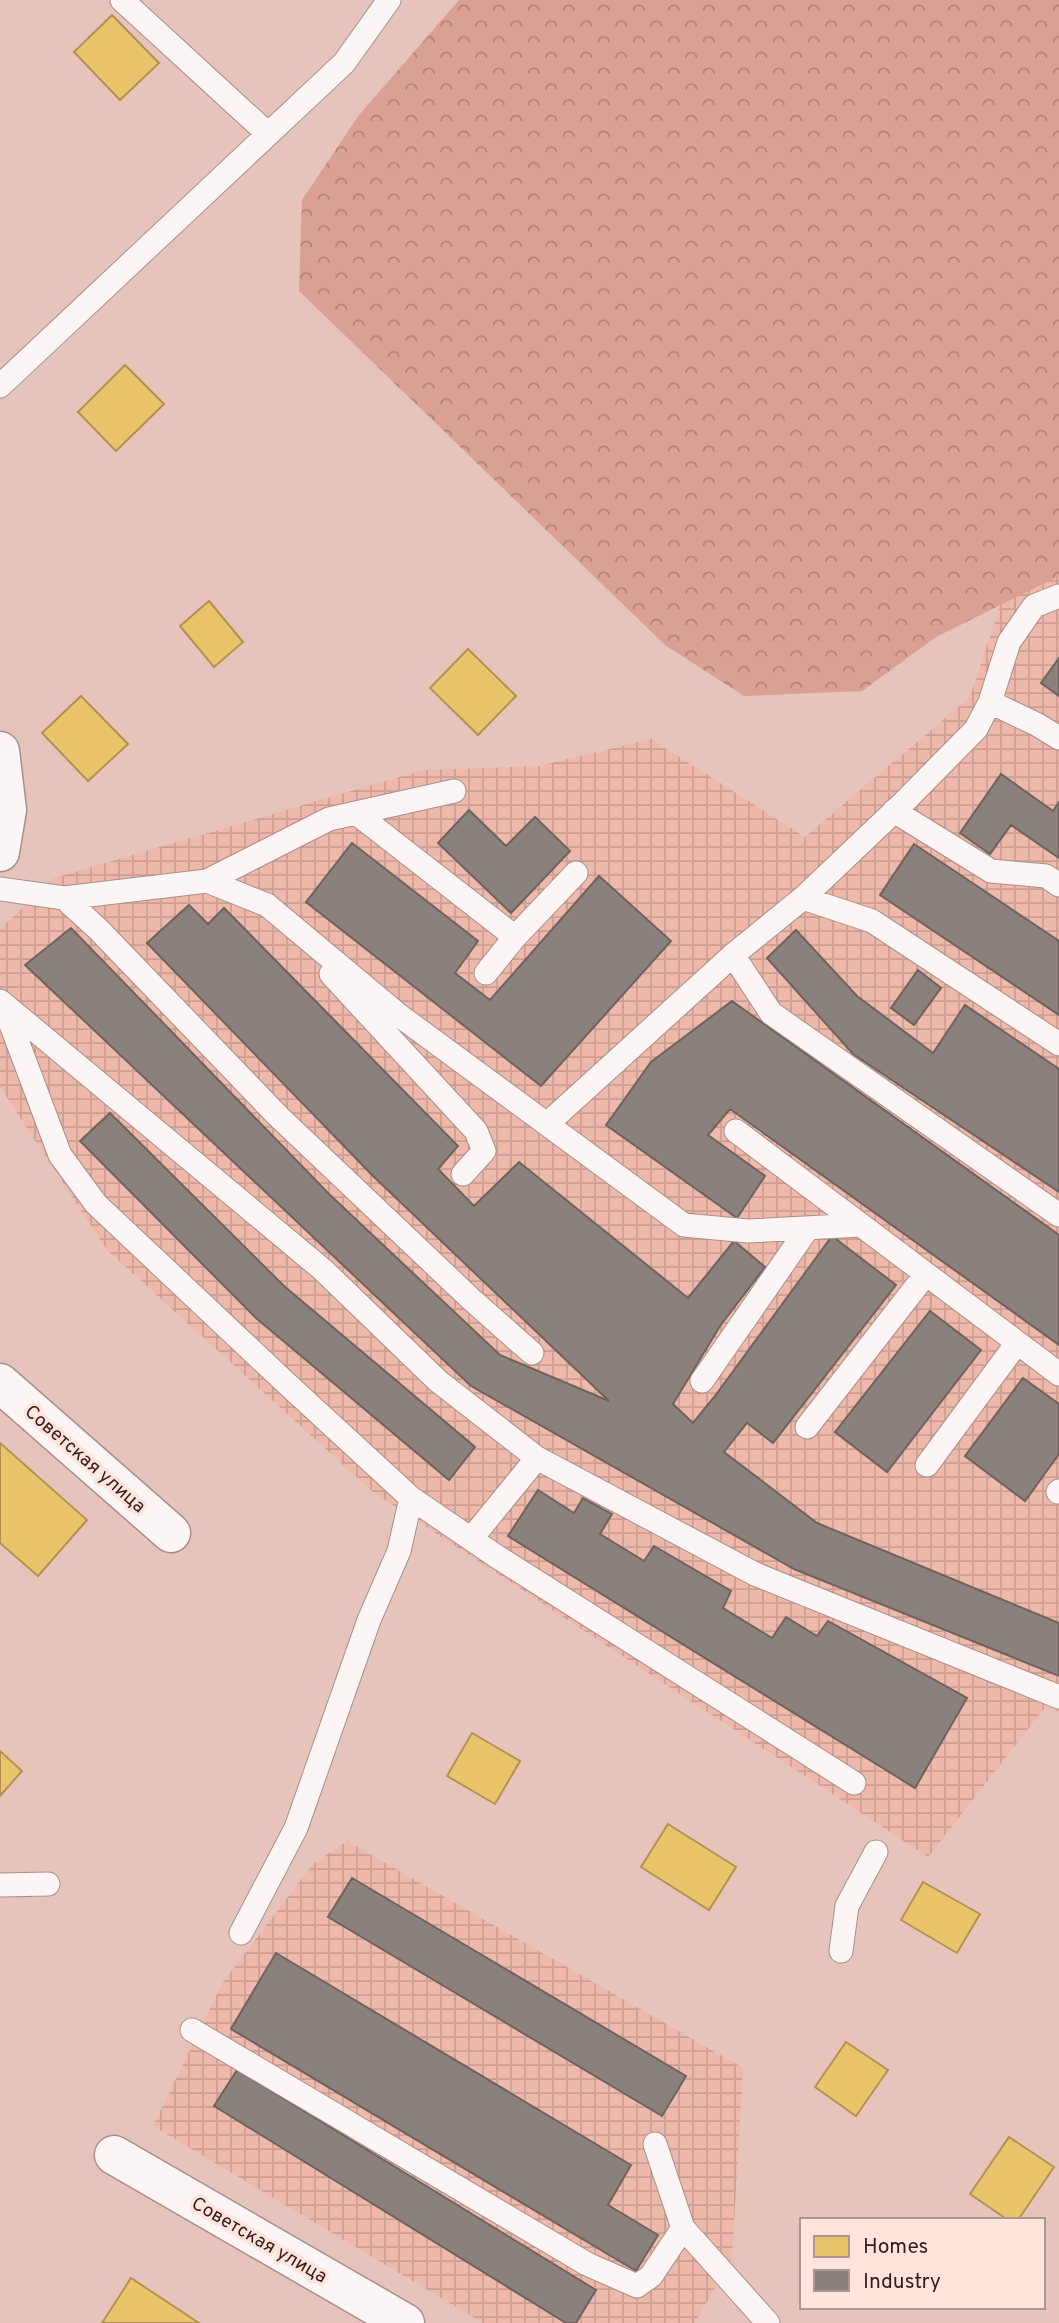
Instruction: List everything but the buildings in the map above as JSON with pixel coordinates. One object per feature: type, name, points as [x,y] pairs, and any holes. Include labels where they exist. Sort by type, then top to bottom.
[{"type":"street","points":[[0,751],[8,810],[0,852]]},
{"type":"street","name":"Советская улица","points":[[0,1383],[172,1533]]},
{"type":"street","name":"Советская улица","points":[[114,2155],[405,2323]]},
{"type":"lane","points":[[122,0],[268,134]]},
{"type":"lane","points":[[0,386],[344,63],[389,0]]},
{"type":"lane","points":[[547,1124],[733,955],[803,898],[976,729],[990,702],[1009,642],[1034,606],[1059,596]]},
{"type":"lane","points":[[990,702],[1059,738]]},
{"type":"lane","points":[[0,889],[64,898],[207,881],[329,819],[454,791]]},
{"type":"lane","points":[[894,811],[991,871],[1046,876],[1059,885]]},
{"type":"lane","points":[[356,813],[515,937]]},
{"type":"lane","points":[[486,973],[515,937],[576,873]]},
{"type":"lane","points":[[207,881],[267,905],[400,1016],[684,1225],[748,1231],[861,1225]]},
{"type":"lane","points":[[64,898],[99,929],[278,1116],[472,1300],[532,1353]]},
{"type":"lane","points":[[803,898],[872,921],[1059,1044]]},
{"type":"lane","points":[[267,905],[476,1131],[484,1151],[463,1174]]},
{"type":"lane","points":[[733,955],[771,1013],[1059,1215]]},
{"type":"lane","points":[[2,1002],[322,1269],[438,1381],[537,1458],[755,1574],[1059,1697]]},
{"type":"lane","points":[[2,1002],[60,1155],[96,1204],[411,1498],[854,1783]]},
{"type":"lane","points":[[736,1131],[1059,1374]]},
{"type":"lane","points":[[702,1381],[808,1228]]},
{"type":"lane","points":[[807,1427],[926,1274]]},
{"type":"lane","points":[[927,1465],[1017,1343]]},
{"type":"lane","points":[[471,1539],[537,1458]]},
{"type":"lane","points":[[241,1933],[296,1828],[369,1620],[399,1551],[411,1498]]},
{"type":"lane","points":[[841,1951],[847,1906],[876,1852]]},
{"type":"lane","points":[[0,1885],[48,1884]]},
{"type":"lane","points":[[192,2030],[587,2264],[637,2286],[651,2276],[683,2228]]},
{"type":"lane","points":[[655,2144],[683,2228],[768,2323]]},
{"type":"shaded area","points":[[1059,564],[1059,1712],[1046,1706],[928,1857],[373,1492],[107,1250],[0,1087],[0,929],[54,878],[423,770],[539,766],[651,739],[805,837],[970,697],[1001,603]]},
{"type":"shaded area","points":[[347,1841],[743,2068],[732,2258],[695,2323],[483,2323],[153,2126],[223,1982],[313,1864]]},
{"type":"green space","points":[[459,0],[1059,0],[1059,576],[936,637],[862,691],[744,696],[665,645],[299,291],[302,200],[359,115]]}]
